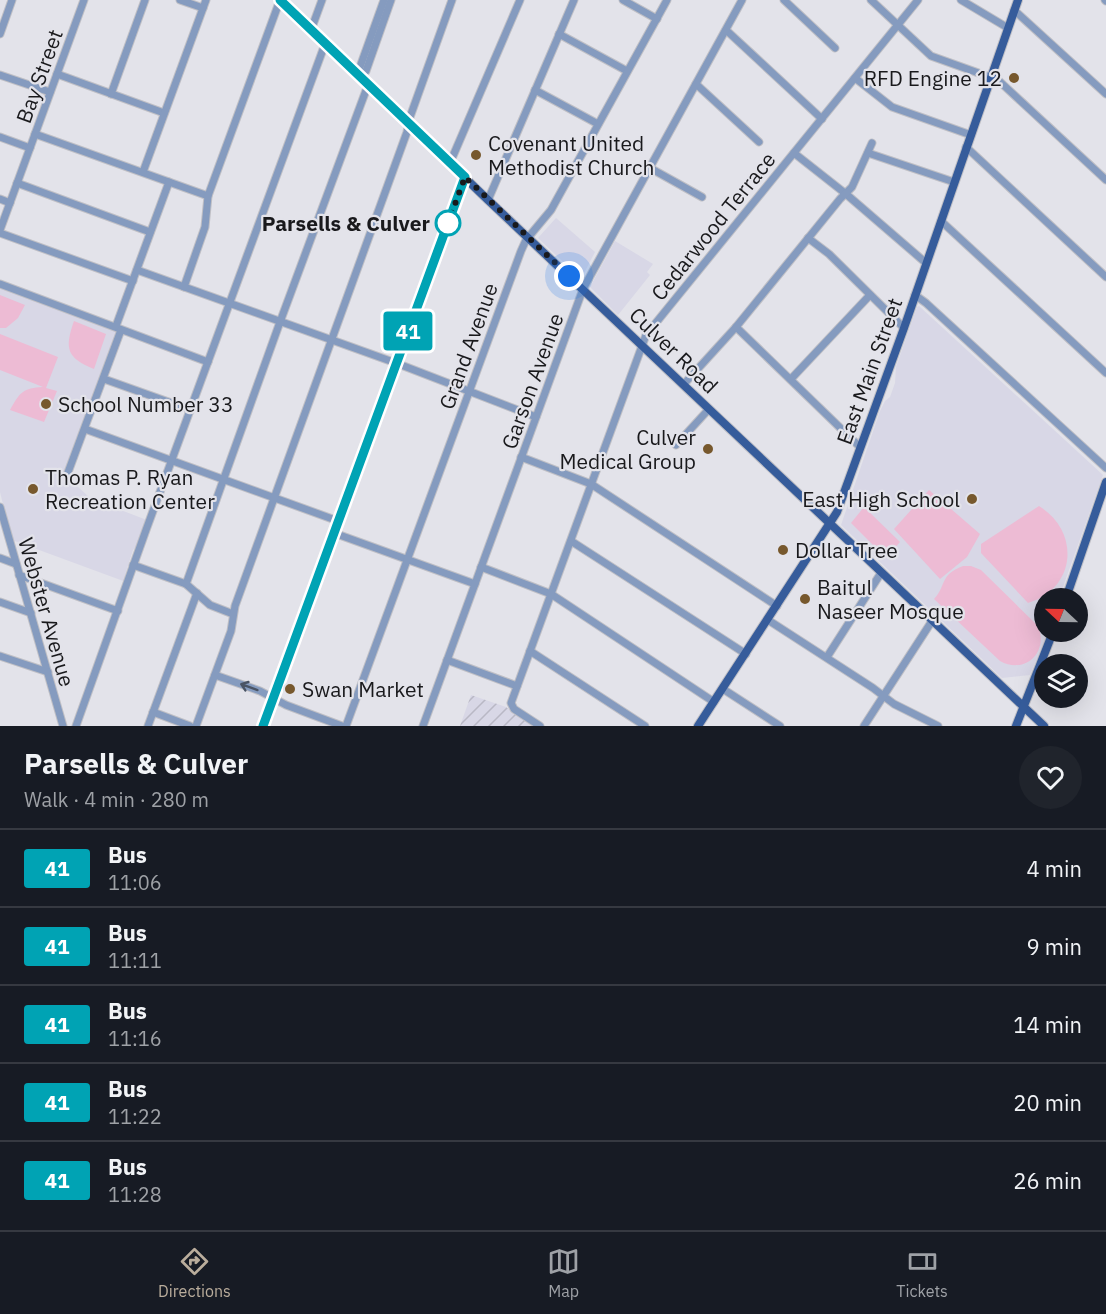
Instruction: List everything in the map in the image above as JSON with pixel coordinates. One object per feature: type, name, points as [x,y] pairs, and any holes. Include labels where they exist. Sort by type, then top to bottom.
[{"type":"main road","name":"Culver Road","points":[[280,0],[1044,726]]},
{"type":"main road","name":"East Main Street","points":[[698,726],[837,512],[904,328],[1018,0]]},
{"type":"main road","points":[[1069,588],[1106,482]]},
{"type":"main road","points":[[1016,726],[1049,642]]},
{"type":"street","points":[[0,34],[12,0]]},
{"type":"street","name":"Bay Street","points":[[0,231],[84,0]]},
{"type":"street","points":[[111,94],[145,0]]},
{"type":"street","points":[[180,0],[203,8]]},
{"type":"street","points":[[142,172],[206,0]]},
{"type":"street","points":[[184,287],[205,228],[208,196],[280,0]]},
{"type":"street","points":[[311,30],[322,0]]},
{"type":"street","points":[[360,77],[360,67],[384,0]]},
{"type":"street","points":[[360,77],[366,70],[391,0]]},
{"type":"street","points":[[196,726],[231,631],[233,614],[274,497],[410,124],[410,117],[452,0]]},
{"type":"street","points":[[450,163],[520,0]]},
{"type":"street","points":[[488,200],[574,0]]},
{"type":"street","points":[[623,0],[657,19]]},
{"type":"street","name":"Grand Avenue","points":[[344,726],[521,251],[528,237],[551,210],[667,0]]},
{"type":"street","name":"Garson Avenue","points":[[423,726],[583,289],[742,0]]},
{"type":"street","points":[[784,0],[835,48]]},
{"type":"street","points":[[871,0],[931,56],[998,80],[1106,180]]},
{"type":"street","name":"Cedarwood Terrace","points":[[540,726],[514,709],[511,704],[649,331],[918,0]]},
{"type":"street","points":[[961,0],[1008,28]]},
{"type":"street","points":[[1014,10],[1106,94]]},
{"type":"street","points":[[726,30],[822,118]]},
{"type":"street","points":[[559,34],[627,71]]},
{"type":"street","points":[[76,726],[325,44]]},
{"type":"street","points":[[57,74],[164,112]]},
{"type":"street","points":[[0,75],[50,92]]},
{"type":"street","points":[[855,78],[892,107],[971,135]]},
{"type":"street","points":[[696,84],[759,142]]},
{"type":"street","points":[[186,584],[368,85]]},
{"type":"street","points":[[535,90],[598,124]]},
{"type":"street","points":[[35,134],[208,196]]},
{"type":"street","points":[[0,137],[30,148]]},
{"type":"street","points":[[684,384],[736,327],[852,187],[872,143]]},
{"type":"street","points":[[966,147],[1106,277]]},
{"type":"street","points":[[794,153],[926,263]]},
{"type":"street","points":[[868,153],[954,182]]},
{"type":"street","points":[[650,168],[702,197]]},
{"type":"street","points":[[263,726],[465,177]]},
{"type":"street","points":[[68,475],[104,379],[133,281],[169,182]]},
{"type":"street","points":[[17,183],[150,232]]},
{"type":"street","points":[[0,199],[10,203]]},
{"type":"street","points":[[941,220],[1106,373]]},
{"type":"street","points":[[0,231],[133,281]]},
{"type":"street","points":[[808,238],[829,254],[904,328]]},
{"type":"street","points":[[137,270],[396,363],[536,417]]},
{"type":"street","points":[[0,284],[208,362]]},
{"type":"street","points":[[791,379],[870,295]]},
{"type":"street","points":[[915,295],[1106,468]]},
{"type":"street","points":[[736,327],[860,447]]},
{"type":"street","points":[[104,379],[190,410]]},
{"type":"street","points":[[676,445],[709,409]]},
{"type":"street","points":[[85,429],[338,520]]},
{"type":"street","points":[[521,457],[591,484],[777,606]]},
{"type":"street","name":"Webster Avenue","points":[[0,509],[63,726]]},
{"type":"street","points":[[334,533],[475,584]]},
{"type":"street","points":[[571,541],[746,654]]},
{"type":"street","points":[[0,558],[16,564]]},
{"type":"street","points":[[133,565],[186,584],[210,605],[233,614]]},
{"type":"street","points":[[481,567],[551,594],[714,702]]},
{"type":"street","points":[[826,657],[881,573]]},
{"type":"street","points":[[19,575],[118,611]]},
{"type":"street","points":[[148,726],[197,593]]},
{"type":"street","points":[[0,602],[31,613]]},
{"type":"street","points":[[768,620],[894,704],[938,726]]},
{"type":"street","points":[[864,726],[933,621]]},
{"type":"street","points":[[530,651],[645,726]]},
{"type":"street","points":[[0,656],[48,672]]},
{"type":"street","points":[[447,660],[517,686]]},
{"type":"street","points":[[216,675],[286,705],[344,726]]},
{"type":"street","points":[[723,689],[780,726]]},
{"type":"street","points":[[153,712],[190,726]]},
{"type":"shaded area","points":[[556,218],[595,252],[581,279],[538,238]]},
{"type":"shaded area","points":[[615,241],[653,264],[647,272],[650,275],[618,315],[590,287]]},
{"type":"shaded area","name":"School Number 33","points":[[0,287],[117,331],[65,475],[103,510],[110,506],[147,520],[137,546],[133,550],[125,575],[126,582],[12,540],[0,492]]},
{"type":"shaded area","points":[[0,295],[25,305],[18,318],[6,328],[0,328]]},
{"type":"shaded area","name":"East High School","points":[[919,306],[1103,475],[1063,588],[1034,588],[1034,642],[1044,642],[1039,654],[1034,654],[1034,665],[1030,675],[1002,678],[841,525],[880,411],[890,397],[895,383],[896,367]]},
{"type":"shaded area","points":[[74,321],[106,334],[94,369],[78,361],[70,351],[69,339]]},
{"type":"shaded area","points":[[0,334],[58,357],[46,388],[57,391],[44,422],[10,410],[23,392],[31,388],[43,387],[0,370]]},
{"type":"shaded area","points":[[929,490],[980,534],[967,557],[940,579],[894,529]]},
{"type":"shaded area","points":[[1039,506],[1053,517],[1062,530],[1067,544],[1064,573],[1054,588],[1034,588],[1034,600],[1028,603],[981,553],[981,544]]},
{"type":"shaded area","points":[[864,507],[900,542],[886,558],[851,523]]},
{"type":"shaded area","points":[[971,566],[981,570],[1034,622],[1034,642],[1040,642],[1040,644],[1037,652],[1026,663],[1009,665],[1000,661],[934,599],[947,577],[955,569]]},
{"type":"shaded area","points":[[471,695],[506,707],[534,726],[460,726]]},
{"type":"bus line","name":"41","points":[[263,726],[465,177],[280,0]]},
{"type":"place","name":"RFD Engine 12","points":[[1014,78]]},
{"type":"place","name":"Covenant United Methodist Church","points":[[476,155]]},
{"type":"place","name":"Parsells & Culver","points":[[448,223]]},
{"type":"place","name":"School Number 33","points":[[46,404]]},
{"type":"place","name":"Culver Medical Group","points":[[708,449]]},
{"type":"place","name":"Thomas P. Ryan Recreation Center","points":[[33,489]]},
{"type":"place","name":"East High School","points":[[972,499]]},
{"type":"place","name":"Dollar Tree","points":[[783,550]]},
{"type":"place","name":"Baitul Naseer Mosque","points":[[805,599]]},
{"type":"place","name":"Swan Market","points":[[290,689]]},
{"type":"route","points":[[448,223],[465,177],[569,276]]}]
